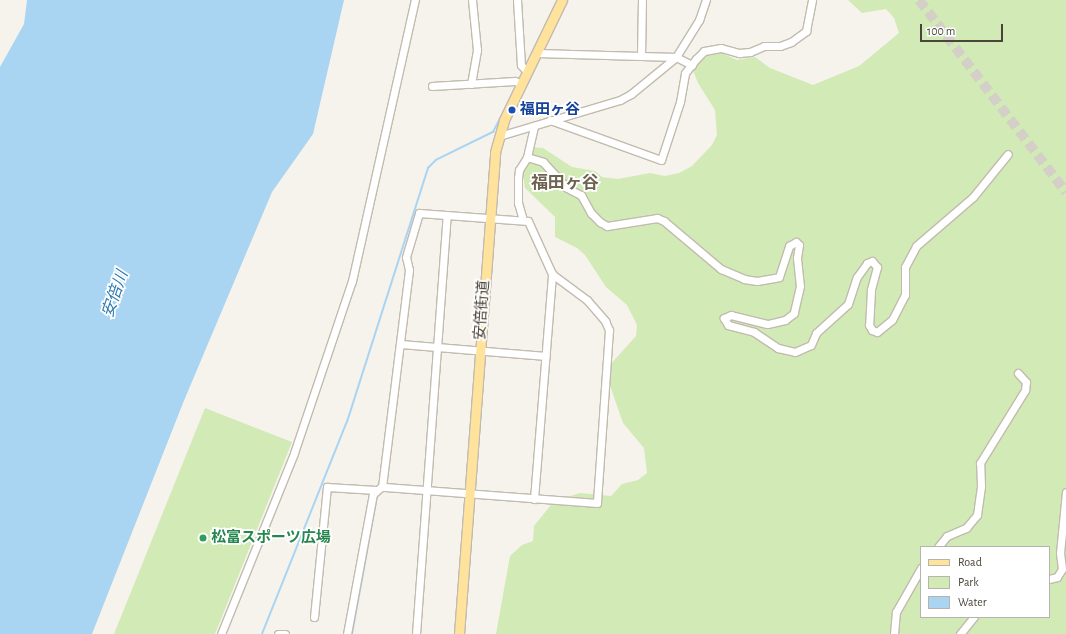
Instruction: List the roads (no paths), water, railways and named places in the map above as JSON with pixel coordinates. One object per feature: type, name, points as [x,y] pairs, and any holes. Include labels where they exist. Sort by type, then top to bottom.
[{"type":"main road","name":"安倍街道","points":[[459,634],[492,172],[499,136],[504,120],[562,0]]},
{"type":"street","points":[[221,634],[294,453],[352,281],[415,0]]},
{"type":"street","points":[[472,0],[477,50],[472,84]]},
{"type":"street","points":[[517,0],[521,65],[527,72]]},
{"type":"street","points":[[641,56],[642,0]]},
{"type":"street","points":[[499,136],[620,100],[648,82],[676,57],[693,31],[706,0]]},
{"type":"street","points":[[550,120],[661,160],[680,102],[685,73],[704,51],[721,48],[739,53],[750,52],[764,46],[780,46],[791,42],[806,31],[812,0]]},
{"type":"street","points":[[536,52],[676,57],[692,65]]},
{"type":"street","points":[[432,86],[515,81],[521,84]]},
{"type":"street","points":[[523,220],[518,203],[518,178],[519,170],[528,157],[534,126]]},
{"type":"street","points":[[528,157],[543,162],[567,188],[581,195],[591,213],[600,222],[607,226],[657,218],[691,242],[712,262],[738,276],[757,281],[779,277],[789,246],[796,242],[799,245],[796,258],[800,286],[794,313],[785,320],[767,324],[731,315],[724,318],[728,325],[754,332],[778,348],[795,352],[811,345],[816,333],[848,304],[858,277],[867,263],[872,261],[877,267],[871,290],[869,325],[872,330],[877,332],[892,320],[905,295],[906,267],[916,246],[974,197],[1008,154]]},
{"type":"street","points":[[347,634],[379,488],[401,344],[409,270],[406,257],[419,213],[528,221],[552,274],[534,499]]},
{"type":"street","points":[[416,634],[447,215]]},
{"type":"street","points":[[314,617],[327,487],[427,490],[597,503],[609,330],[587,300],[552,274]]},
{"type":"street","points":[[401,344],[546,356]]},
{"type":"street","points":[[939,546],[947,536],[966,528],[977,515],[981,486],[980,463],[1026,386],[1018,373]]},
{"type":"street","points":[[1050,579],[1057,577],[1062,569],[1060,553],[1066,492]]},
{"type":"street","points":[[894,634],[896,612],[920,570]]},
{"type":"street","points":[[960,634],[973,618]]},
{"type":"street","points":[[278,634],[285,634]]},
{"type":"water","name":"安倍川","points":[[27,0],[344,0],[313,134],[272,192],[183,403],[92,634],[0,634],[0,67],[24,24]]},
{"type":"waterway","points":[[262,634],[347,422],[428,168],[436,160],[493,132],[500,119]]},
{"type":"waterway","points":[[352,634],[377,496]]},
{"type":"tunnel","points":[[919,0],[1066,192]]},
{"type":"place","name":"福田ヶ谷","points":[[512,110]]},
{"type":"place","name":"松富スポーツ広場","points":[[203,538]]},
{"type":"district","name":"福田ヶ谷","points":[[565,183]]}]
